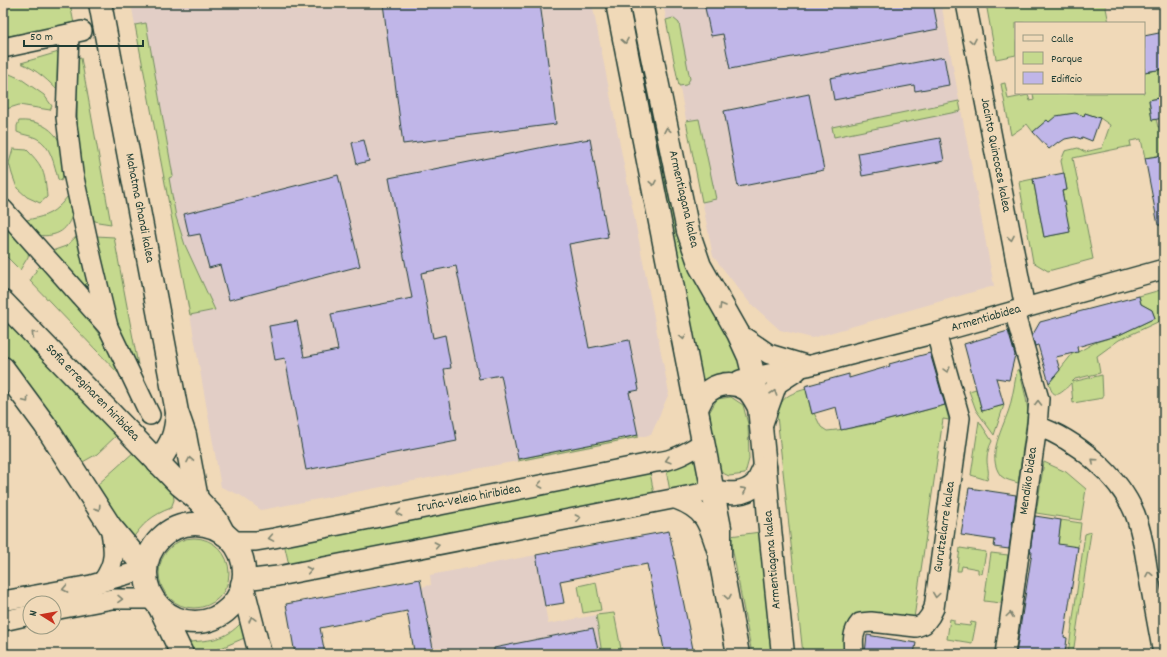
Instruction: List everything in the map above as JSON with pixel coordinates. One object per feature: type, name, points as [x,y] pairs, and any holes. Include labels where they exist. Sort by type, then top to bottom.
[{"type":"main road","name":"Mahatma Ghandi kalea","points":[[100,3],[177,412],[185,435],[197,499]]},
{"type":"main road","name":"Armentiagana kalea","points":[[617,3],[720,528],[720,559],[738,654]]},
{"type":"main road","name":"Armentiagana kalea","points":[[641,3],[688,231],[700,266],[738,333],[749,357],[754,377],[759,407],[783,654]]},
{"type":"main road","name":"Sofia erreginaren hiribidea","points":[[3,302],[180,485],[197,499],[216,519],[228,538]]},
{"type":"main road","points":[[3,368],[45,425],[110,526],[146,569]]},
{"type":"main road","name":"Armentiagana kalea","points":[[725,384],[738,386],[748,390],[759,407]]},
{"type":"main road","points":[[697,408],[704,394],[725,384]]},
{"type":"main road","name":"Mahatma Ghandi kalea","points":[[158,462],[171,442],[175,431],[177,412]]},
{"type":"main road","points":[[713,491],[726,494],[740,493],[755,484],[765,467]]},
{"type":"main road","points":[[177,527],[182,514],[183,503],[180,485]]},
{"type":"main road","points":[[157,604],[174,618],[191,622],[208,620],[224,612],[236,600],[242,582],[243,566],[239,553],[228,538],[214,528],[202,524],[189,524],[177,527],[165,534],[156,544],[149,556],[146,569],[147,585],[182,654]]},
{"type":"main road","points":[[242,582],[260,654]]},
{"type":"street","name":"Jacinto Quincoces kalea","points":[[966,3],[1020,309]]},
{"type":"street","points":[[3,48],[75,33],[66,117],[71,160],[108,327],[150,415]]},
{"type":"street","points":[[3,209],[108,327]]},
{"type":"street","name":"Armentiabidea","points":[[725,384],[807,366],[936,333],[1164,269]]},
{"type":"street","name":"Mendiko bidea","points":[[1004,654],[1037,426],[1039,400],[1020,309]]},
{"type":"street","points":[[738,333],[769,354],[807,366]]},
{"type":"street","name":"Gurutzelarre kalea","points":[[854,654],[853,642],[855,629],[860,623],[871,622],[903,627],[916,627],[924,624],[934,608],[960,418],[936,333]]},
{"type":"street","name":"Armentiabidea","points":[[761,430],[777,384],[807,366]]},
{"type":"street","points":[[1037,426],[1052,431],[1086,454],[1108,474],[1127,498],[1134,513],[1142,540],[1163,654]]},
{"type":"street","name":"Iruña-Veleia hiribidea","points":[[228,538],[256,541],[274,538],[666,461],[686,453],[703,443]]},
{"type":"street","points":[[242,582],[713,491]]},
{"type":"street","points":[[676,499],[687,503],[698,510],[710,529],[720,559]]},
{"type":"street","points":[[103,581],[110,571],[114,555],[114,546],[110,526]]},
{"type":"street","points":[[3,601],[91,585],[146,569]]},
{"type":"street","points":[[62,608],[112,599],[157,604]]},
{"type":"street","points":[[3,621],[22,617]]},
{"type":"shaded area","points":[[131,3],[592,3],[669,393],[651,435],[638,437],[637,435],[518,459],[518,461],[261,510],[240,495],[221,487],[190,315],[215,310],[185,245],[176,217],[168,178],[173,176],[146,24],[135,25]]},
{"type":"shaded area","points":[[663,3],[941,3],[994,286],[812,338],[780,330],[749,302],[713,256]]},
{"type":"shaded area","points":[[536,555],[548,624],[602,614],[609,654],[401,654],[433,648],[421,587],[431,585],[430,575]]},
{"type":"green space","points":[[3,3],[70,3],[74,24],[3,37]]},
{"type":"green space","points":[[626,3],[633,3],[672,197],[744,371],[735,374],[723,372],[704,381],[701,379]]},
{"type":"green space","points":[[986,3],[1105,3],[1109,22],[1015,22],[1015,55],[996,59]]},
{"type":"green space","points":[[673,18],[679,23],[690,79],[686,85],[679,86],[666,20]]},
{"type":"green space","points":[[146,23],[173,176],[169,178],[176,217],[185,245],[215,310],[190,315],[135,25]]},
{"type":"green space","points":[[62,51],[61,94],[42,76],[21,63]]},
{"type":"green space","points":[[81,58],[111,224],[98,222],[88,218],[78,156],[76,59]]},
{"type":"green space","points":[[1164,69],[1164,97],[1149,100],[1152,120],[1156,119],[1158,127],[1164,126],[1164,155],[1145,158],[1141,139],[1130,141],[1131,146],[1073,158],[1093,259],[1048,271],[1033,262],[1019,182],[1033,179],[1044,237],[1069,232],[1062,191],[1067,190],[1061,161],[1065,151],[1078,148],[1085,152],[1102,148],[1110,125],[1100,118],[1085,113],[1084,116],[1070,114],[1057,117],[1049,122],[1047,120],[1033,132],[1027,124],[1011,135],[1001,84],[1005,83],[1008,99],[1028,95],[1030,101],[1034,100],[1033,94],[1145,94],[1145,72]]},
{"type":"green space","points":[[3,71],[21,79],[44,95],[52,106],[50,110],[19,105],[3,110]]},
{"type":"green space","points":[[959,101],[961,111],[834,137],[832,127]]},
{"type":"green space","points":[[699,119],[716,199],[702,202],[686,121]]},
{"type":"green space","points":[[19,121],[29,121],[39,124],[54,133],[63,149],[65,159],[65,170],[61,181],[58,179],[51,156],[45,145],[36,138],[17,132]]},
{"type":"green space","points":[[13,149],[27,150],[37,161],[43,171],[47,197],[40,203],[27,197],[17,188],[9,163]]},
{"type":"green space","points":[[69,195],[75,203],[71,219],[62,231],[45,236],[39,235],[22,221],[41,217],[50,213]]},
{"type":"green space","points":[[3,223],[29,249],[28,257],[20,270],[3,253]]},
{"type":"green space","points":[[77,236],[89,284],[86,288],[82,287],[52,251],[66,246]]},
{"type":"green space","points":[[96,236],[114,237],[138,365],[134,366],[117,323],[100,269]]},
{"type":"green space","points":[[41,265],[81,309],[115,357],[120,375],[30,281]]},
{"type":"green space","points":[[1164,289],[1164,319],[1119,340],[1097,356],[1100,373],[1075,379],[1072,382],[1102,375],[1103,398],[1073,403],[1071,383],[1062,392],[1058,394],[1053,393],[1049,383],[1073,353],[1078,352],[1096,342],[1119,335],[1155,318],[1152,310],[1141,304],[1139,296]]},
{"type":"green space","points":[[3,313],[118,434],[97,454],[81,463],[51,418],[3,353]]},
{"type":"green space","points":[[1019,369],[1028,411],[1018,483],[1001,476],[995,460],[995,451],[997,441],[1010,406],[1017,370]]},
{"type":"green space","points":[[806,389],[812,414],[814,413],[821,427],[827,431],[872,424],[945,405],[949,420],[943,419],[914,618],[905,620],[864,613],[856,615],[851,618],[847,628],[849,654],[803,654],[777,416],[780,404],[786,397]]},
{"type":"green space","points":[[976,389],[982,411],[1004,405],[994,435],[976,410],[969,391]]},
{"type":"green space","points":[[731,397],[743,405],[748,424],[749,459],[745,474],[729,476],[716,470],[709,413],[717,399]]},
{"type":"green space","points":[[979,421],[992,441],[987,455],[987,480],[971,475]]},
{"type":"green space","points":[[638,435],[638,437],[518,461],[518,459]]},
{"type":"green space","points":[[135,451],[173,491],[174,500],[171,508],[148,521],[131,541],[96,486]]},
{"type":"green space","points":[[689,461],[694,461],[696,463],[700,482],[696,486],[670,491],[666,470],[683,465]]},
{"type":"green space","points":[[1044,462],[1066,472],[1086,489],[1081,520],[1036,513]]},
{"type":"green space","points":[[650,472],[654,495],[289,565],[284,543]]},
{"type":"green space","points":[[1061,520],[1081,523],[1078,547],[1041,654]]},
{"type":"green space","points":[[760,532],[772,654],[752,654],[730,536]]},
{"type":"green space","points":[[1091,532],[1073,654],[1068,654],[1085,534]]},
{"type":"green space","points":[[194,538],[213,544],[223,554],[229,573],[223,592],[213,602],[194,608],[175,602],[165,592],[159,573],[165,554],[175,544]]},
{"type":"green space","points":[[960,548],[986,552],[982,574],[978,573],[978,569],[962,566],[961,571],[957,571]]},
{"type":"green space","points":[[991,553],[1008,555],[1001,603],[984,601]]},
{"type":"green space","points":[[596,582],[601,610],[583,613],[578,586]]},
{"type":"green space","points":[[614,613],[622,654],[602,654],[596,615]]},
{"type":"green space","points":[[950,619],[954,620],[954,624],[970,626],[971,622],[976,623],[972,643],[947,639]]},
{"type":"green space","points":[[241,623],[249,636],[207,654],[191,654],[188,648],[190,642],[212,640],[224,636]]},
{"type":"building","points":[[383,3],[540,3],[556,124],[403,144]]},
{"type":"building","points":[[704,3],[933,3],[938,29],[730,69],[723,34],[711,36]]},
{"type":"building","points":[[1164,32],[1164,69],[1145,72],[1145,36]]},
{"type":"building","points":[[944,57],[949,85],[915,91],[914,85],[834,100],[830,78]]},
{"type":"building","points":[[809,94],[824,170],[738,187],[724,111]]},
{"type":"building","points":[[1164,97],[1164,118],[1152,120],[1149,100]]},
{"type":"building","points":[[1075,113],[1084,116],[1085,113],[1100,118],[1092,141],[1082,137],[1081,139],[1075,137],[1065,139],[1059,143],[1058,142],[1049,149],[1033,132],[1047,120],[1049,122],[1056,116]]},
{"type":"building","points":[[940,138],[944,161],[862,176],[858,153]]},
{"type":"building","points":[[590,139],[608,237],[569,244],[589,348],[629,340],[639,390],[629,392],[638,435],[518,459],[501,375],[479,379],[456,266],[421,273],[433,338],[445,335],[451,368],[444,369],[457,441],[306,470],[285,358],[275,360],[269,326],[297,321],[304,357],[338,350],[331,314],[412,298],[389,178]]},
{"type":"building","points":[[364,140],[369,161],[357,164],[352,143]]},
{"type":"building","points":[[1164,155],[1164,225],[1158,225],[1145,158]]},
{"type":"building","points":[[1064,173],[1067,190],[1062,191],[1070,232],[1044,237],[1033,179]]},
{"type":"building","points":[[338,175],[360,266],[229,300],[220,265],[209,268],[200,234],[189,236],[184,214]]},
{"type":"building","points":[[1139,296],[1141,304],[1152,310],[1155,318],[1119,335],[1077,347],[1078,352],[1056,357],[1060,370],[1049,383],[1038,345],[1035,346],[1032,336],[1040,322]]},
{"type":"building","points":[[1008,331],[1015,355],[1009,380],[996,378],[1004,405],[982,411],[964,344]]},
{"type":"building","points":[[930,353],[945,405],[873,424],[841,430],[836,407],[812,414],[805,386],[849,374],[849,378],[890,366],[889,364]]},
{"type":"building","points":[[969,488],[1016,495],[1009,549],[994,547],[995,540],[961,535]]},
{"type":"building","points":[[1035,516],[1061,520],[1058,544],[1078,547],[1064,637],[1067,638],[1065,654],[1016,654],[1032,552],[1030,552]]},
{"type":"building","points":[[669,531],[694,654],[665,654],[647,564],[560,581],[564,603],[545,606],[536,555]]},
{"type":"building","points":[[420,579],[434,654],[416,654],[416,651],[414,651],[407,611],[320,628],[325,654],[295,654],[286,604]]},
{"type":"building","points":[[593,628],[599,654],[494,654],[494,648]]},
{"type":"building","points":[[867,635],[916,643],[914,654],[865,654]]}]
